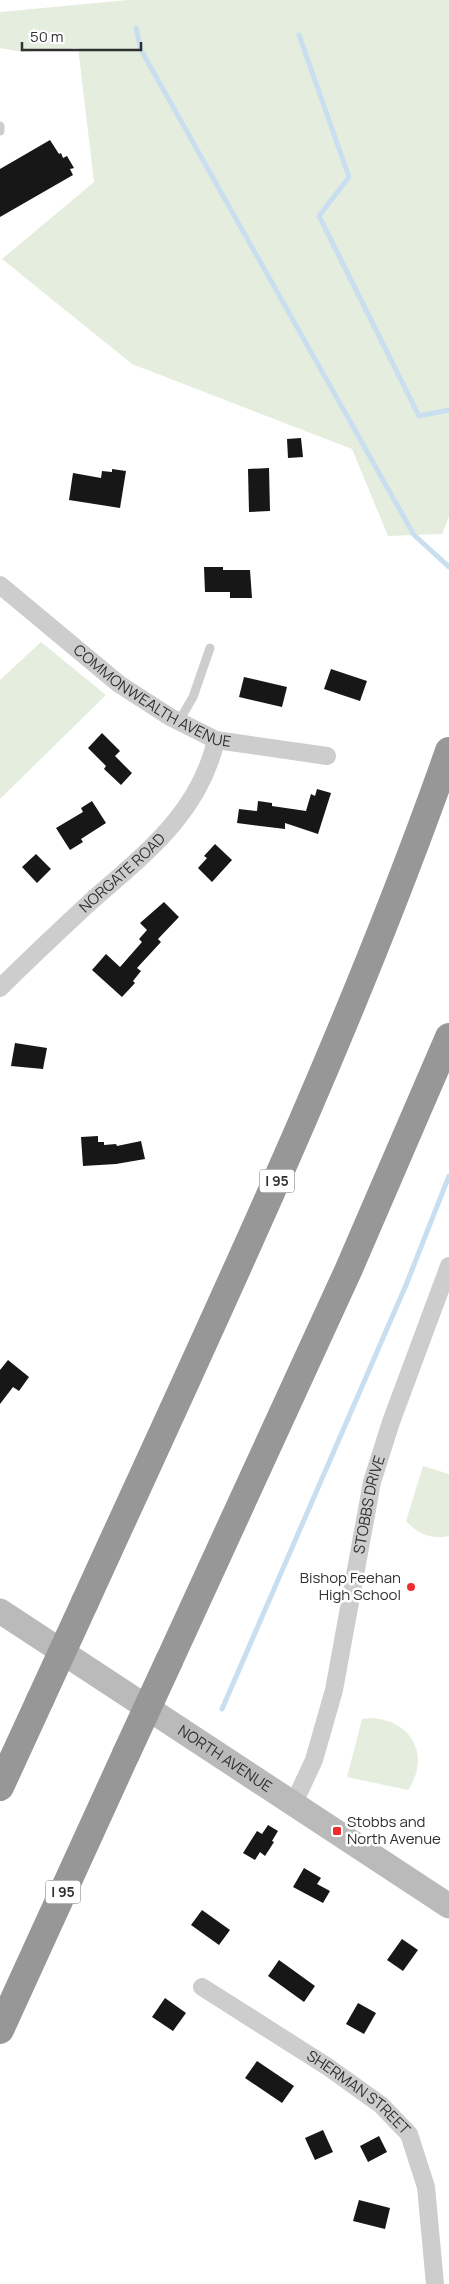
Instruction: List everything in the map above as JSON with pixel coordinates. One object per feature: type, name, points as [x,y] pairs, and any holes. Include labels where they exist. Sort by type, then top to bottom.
[{"type":"highway","name":"I 95","points":[[0,1787],[323,1076],[380,936],[449,751]]},
{"type":"highway","name":"I 95","points":[[0,2030],[359,1245],[449,1037]]},
{"type":"main road","name":"NORTH AVENUE","points":[[0,1611],[449,1906]]},
{"type":"street","name":"COMMONWEALTH AVENUE","points":[[0,585],[119,684],[179,721],[216,740],[327,756]]},
{"type":"street","name":"NORGATE ROAD","points":[[0,988],[45,943],[166,834],[192,800],[210,765],[216,740]]},
{"type":"street","name":"STOBBS DRIVE","points":[[293,1805],[314,1760],[334,1690],[372,1482],[391,1422],[449,1266]]},
{"type":"street","name":"SHERMAN STREET","points":[[202,1987],[328,2067],[373,2099],[409,2134],[426,2187],[440,2282]]},
{"type":"lane","points":[[0,126],[0,131]]},
{"type":"lane","points":[[179,721],[193,697],[210,648]]},
{"type":"green space","points":[[128,0],[449,0],[449,517],[442,534],[388,536],[352,449],[132,364],[2,259],[94,182],[78,48],[22,52],[0,48],[0,12]]},
{"type":"green space","points":[[41,642],[106,695],[0,799],[0,680]]},
{"type":"green space","points":[[423,1466],[449,1474],[449,1536],[436,1537],[425,1535],[406,1521]]},
{"type":"green space","points":[[362,1719],[385,1720],[397,1725],[414,1742],[418,1765],[415,1777],[408,1790],[347,1777]]},
{"type":"building","points":[[50,140],[63,158],[67,156],[74,168],[70,169],[73,175],[0,217],[0,169]]},
{"type":"building","points":[[301,438],[303,457],[288,458],[287,439]]},
{"type":"building","points":[[269,468],[270,511],[249,512],[248,469]]},
{"type":"building","points":[[112,469],[126,471],[120,508],[69,500],[73,473],[101,478],[102,471],[112,472]]},
{"type":"building","points":[[204,567],[223,567],[223,570],[250,570],[252,598],[230,598],[230,592],[205,592]]},
{"type":"building","points":[[331,669],[367,681],[360,701],[324,689]]},
{"type":"building","points":[[244,677],[287,687],[282,707],[239,697]]},
{"type":"building","points":[[102,733],[120,751],[115,756],[132,773],[121,785],[104,769],[106,766],[88,748]]},
{"type":"building","points":[[317,789],[331,793],[318,834],[285,823],[285,829],[237,823],[239,809],[257,811],[258,801],[272,803],[272,806],[306,811],[311,794],[315,796]]},
{"type":"building","points":[[92,801],[106,823],[81,839],[83,842],[70,850],[56,828],[83,812],[81,808]]},
{"type":"building","points":[[215,844],[232,860],[212,882],[198,868],[207,858],[204,856]]},
{"type":"building","points":[[36,854],[51,869],[37,883],[22,867]]},
{"type":"building","points":[[164,902],[179,917],[158,939],[161,942],[137,968],[141,971],[133,981],[135,983],[122,997],[92,970],[106,954],[120,967],[142,942],[139,939],[147,930],[140,923]]},
{"type":"building","points":[[15,1043],[47,1048],[43,1069],[11,1066]]},
{"type":"building","points":[[98,1136],[98,1142],[104,1142],[104,1145],[116,1144],[117,1146],[141,1141],[145,1159],[116,1164],[83,1166],[81,1137]]},
{"type":"building","points":[[8,1360],[29,1377],[19,1391],[13,1387],[0,1404],[0,1370]]},
{"type":"building","points":[[268,1825],[278,1831],[272,1841],[274,1842],[265,1856],[260,1852],[255,1860],[243,1853],[257,1831],[262,1834]]},
{"type":"building","points":[[304,1868],[321,1878],[317,1884],[330,1891],[323,1903],[293,1887]]},
{"type":"building","points":[[202,1910],[230,1930],[219,1945],[191,1925]]},
{"type":"building","points":[[402,1939],[418,1950],[403,1971],[387,1960]]},
{"type":"building","points":[[279,1960],[315,1986],[304,2002],[268,1976]]},
{"type":"building","points":[[165,1998],[186,2013],[173,2031],[152,2017]]},
{"type":"building","points":[[358,2003],[376,2013],[364,2034],[346,2024]]},
{"type":"building","points":[[257,2061],[294,2086],[282,2103],[245,2078]]},
{"type":"building","points":[[323,2130],[333,2152],[315,2160],[305,2138]]},
{"type":"building","points":[[379,2136],[387,2152],[368,2162],[360,2146]]},
{"type":"building","points":[[359,2200],[390,2208],[385,2229],[353,2221]]},
{"type":"waterway","points":[[136,28],[141,50],[414,535],[449,567]]},
{"type":"waterway","points":[[299,35],[349,177],[319,216],[419,416],[449,410]]},
{"type":"waterway","points":[[222,1709],[406,1285],[449,1176]]},
{"type":"place","name":"Bishop Feehan High School","points":[[411,1587]]},
{"type":"place","name":"Stobbs and North Avenue","points":[[337,1831]]}]
